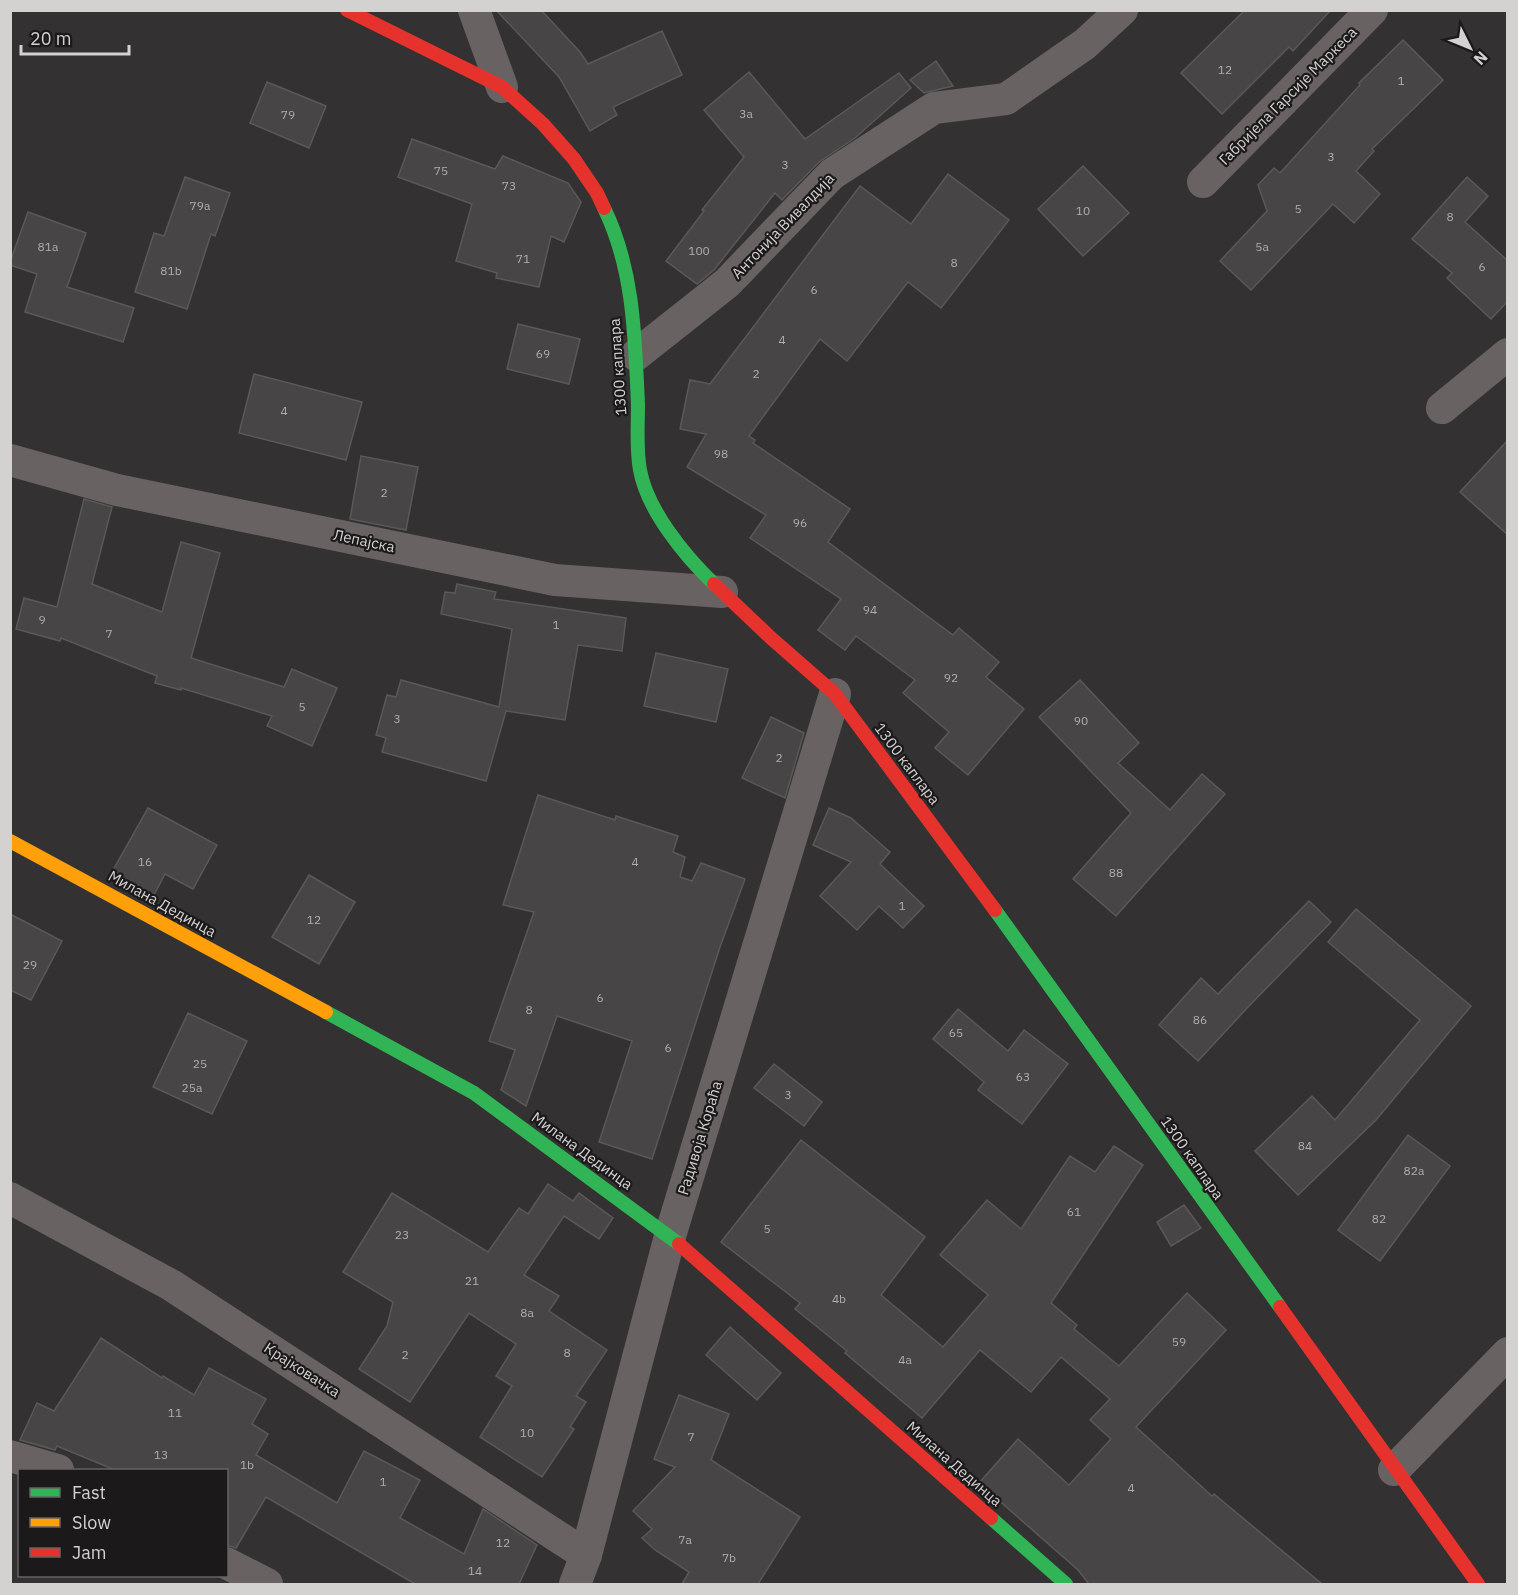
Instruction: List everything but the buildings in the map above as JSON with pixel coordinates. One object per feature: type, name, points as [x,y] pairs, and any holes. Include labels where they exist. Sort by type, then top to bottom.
[{"type":"street","name":"1300 каплара","points":[[347,10],[502,87],[543,124],[574,159],[597,193],[614,228],[629,284],[636,355],[640,470],[654,509],[698,568],[835,693],[1012,932],[1394,1470],[1478,1584]]},
{"type":"street","points":[[474,10],[502,87]]},
{"type":"street","name":"Антонија Вивалдија","points":[[636,355],[727,283],[832,174],[933,108],[1006,99],[1085,44],[1122,10]]},
{"type":"street","name":"Габријела Гарсије Маркеса","points":[[1203,182],[1372,10]]},
{"type":"street","points":[[1442,408],[1508,354]]},
{"type":"street","name":"Лепајска","points":[[10,460],[117,490],[555,580],[722,592]]},
{"type":"street","name":"Радивоја Кораћа","points":[[575,1584],[586,1555],[670,1236],[835,693]]},
{"type":"street","name":"Милана Дединца","points":[[10,841],[474,1093],[670,1236],[1066,1584]]},
{"type":"street","name":"Крајковачка","points":[[10,1198],[171,1285],[586,1555]]},
{"type":"street","points":[[1394,1470],[1508,1353]]},
{"type":"street","points":[[10,1456],[55,1469]]},
{"type":"street","points":[[228,1564],[267,1584]]},
{"type":"traffic: fast","points":[[604,208],[622,255],[631,304],[637,380],[638,454],[644,485],[650,501],[669,532],[714,584]]},
{"type":"traffic: fast","points":[[995,910],[1280,1307]]},
{"type":"traffic: fast","points":[[326,1012],[474,1093],[679,1244]]},
{"type":"traffic: fast","points":[[991,1518],[1066,1584]]},
{"type":"traffic: slow","points":[[10,841],[326,1012]]},
{"type":"traffic: jam","points":[[347,10],[502,87],[543,124],[574,159],[597,193],[604,208]]},
{"type":"traffic: jam","points":[[714,584],[835,694],[995,910]]},
{"type":"traffic: jam","points":[[679,1244],[991,1518]]},
{"type":"traffic: jam","points":[[1280,1307],[1478,1584]]}]
